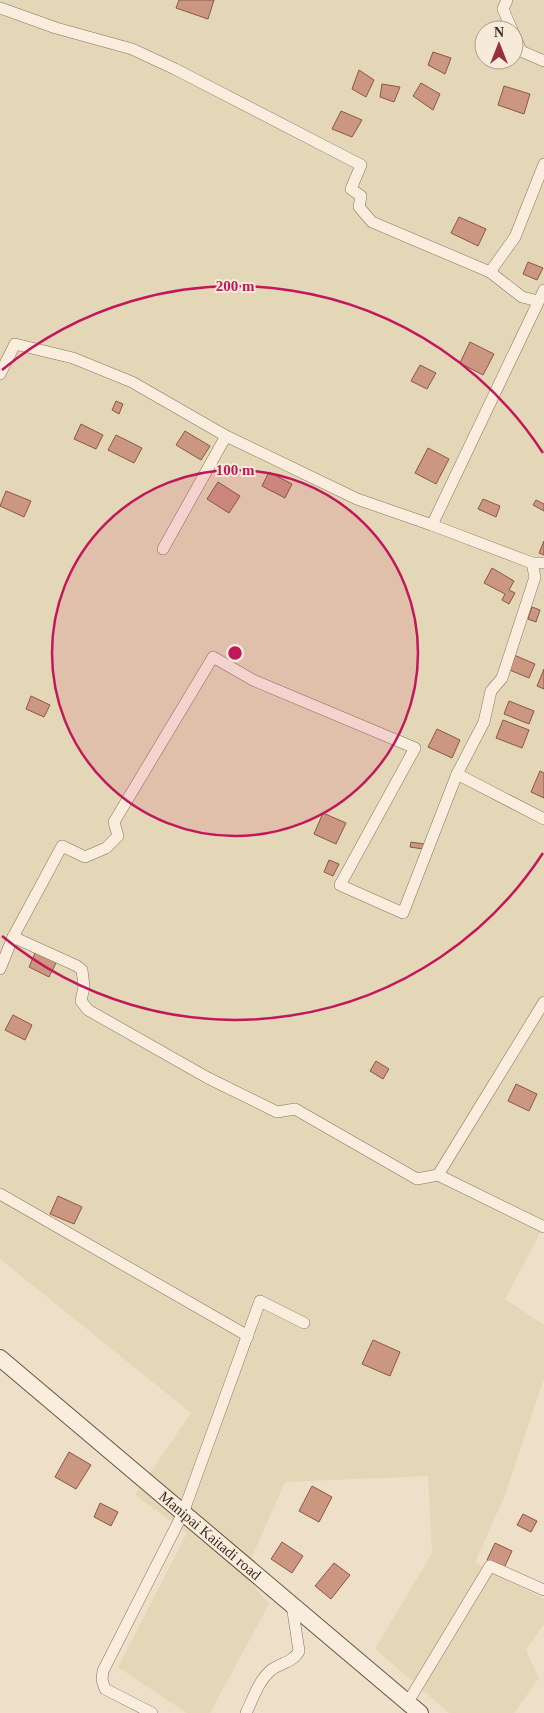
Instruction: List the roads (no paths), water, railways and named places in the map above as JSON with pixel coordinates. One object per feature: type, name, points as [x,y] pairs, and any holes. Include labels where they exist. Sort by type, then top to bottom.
[{"type":"main road","name":"Manipai Kaitadi road","points":[[0,1358],[420,1713]]},
{"type":"street","points":[[507,0],[503,9],[508,20]]},
{"type":"street","points":[[0,8],[56,28],[132,49],[175,69],[361,165],[351,189],[361,196],[360,207],[372,222],[490,272],[522,296],[538,301]]},
{"type":"street","points":[[524,53],[544,61]]},
{"type":"street","points":[[490,272],[515,237],[544,164]]},
{"type":"street","points":[[432,524],[544,290]]},
{"type":"street","points":[[0,374],[15,344],[74,358],[132,382],[226,436],[357,499],[538,563],[502,678],[491,691],[484,722],[457,774],[403,913],[340,885],[415,748],[253,680],[213,657],[114,822],[118,836],[106,848],[84,857],[62,846],[13,936],[0,969]]},
{"type":"street","points":[[163,549],[226,436]]},
{"type":"street","points":[[457,774],[544,819]]},
{"type":"street","points":[[13,936],[82,970],[84,987],[81,1001],[88,1010],[208,1078],[277,1112],[296,1109],[417,1179],[438,1175],[544,1227]]},
{"type":"street","points":[[438,1175],[544,1002]]},
{"type":"street","points":[[0,1194],[248,1336]]},
{"type":"street","points":[[152,1713],[105,1689],[102,1680],[104,1671],[183,1513],[260,1301],[304,1323]]},
{"type":"street","points":[[408,1702],[490,1566],[544,1590]]},
{"type":"street","points":[[246,1713],[264,1678],[272,1669],[296,1658],[300,1651],[292,1605]]}]
